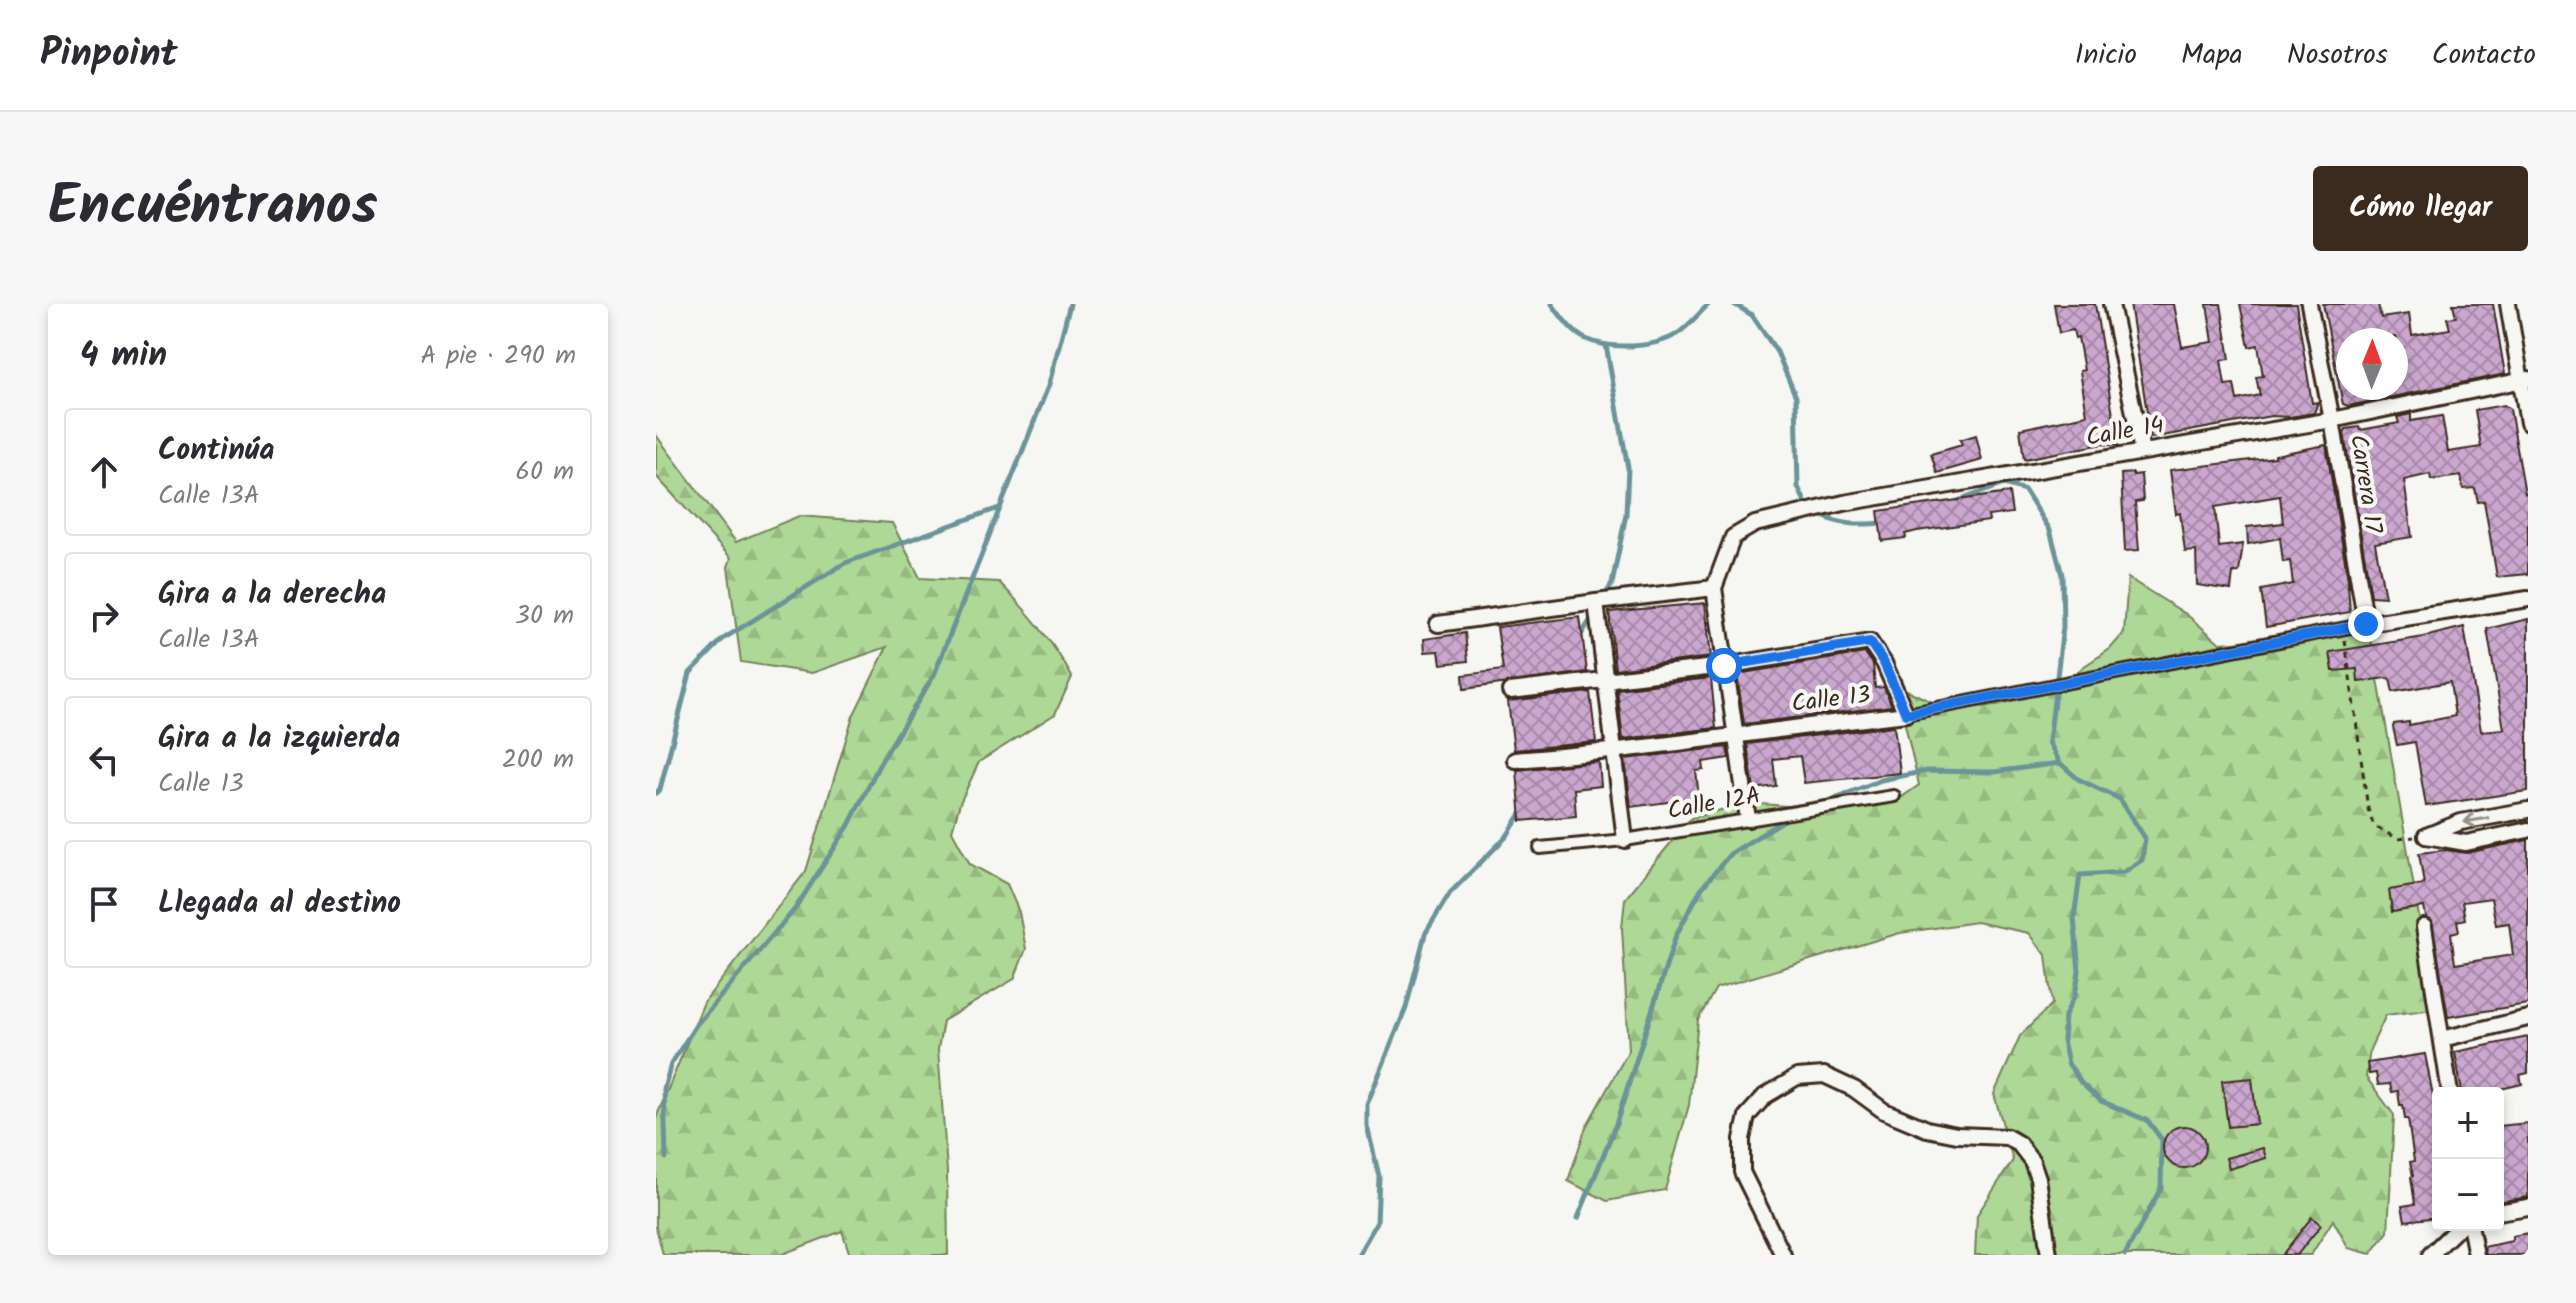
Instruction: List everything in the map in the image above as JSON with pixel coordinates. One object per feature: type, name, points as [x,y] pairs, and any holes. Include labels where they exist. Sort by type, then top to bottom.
[{"type":"street","points":[[2111,304],[2142,451]]},
{"type":"street","name":"Carrera 17","points":[[2309,304],[2366,624]]},
{"type":"street","points":[[2508,304],[2524,380],[2528,423]]},
{"type":"street","name":"Calle 14","points":[[1714,588],[1733,537],[1755,524],[1844,503],[2332,420],[2524,380]]},
{"type":"street","points":[[1438,624],[1714,588],[1748,819]]},
{"type":"street","name":"Calle 13","points":[[1515,760],[1615,752],[1734,734],[1906,714],[2366,624],[2528,599]]},
{"type":"street","points":[[1596,602],[1625,840]]},
{"type":"street","points":[[1510,691],[1724,666],[1870,642],[1884,663],[1906,714]]},
{"type":"street","name":"Calle 12A","points":[[1540,848],[1625,840],[1894,796]]},
{"type":"street","points":[[2426,836],[2461,822],[2528,810]]},
{"type":"street","points":[[2426,836],[2466,843],[2528,830]]},
{"type":"street","points":[[2424,927],[2449,1087]]},
{"type":"street","points":[[2442,1039],[2528,1018]]},
{"type":"street","points":[[1783,1255],[1763,1209],[1742,1172],[1742,1139],[1747,1116],[1765,1096],[1797,1077],[1824,1075],[1854,1089],[1884,1111],[1927,1129],[1957,1135],[2007,1137],[2019,1144],[2032,1161],[2038,1178],[2049,1255]]},
{"type":"street","points":[[2504,1211],[2528,1207]]},
{"type":"street","points":[[2430,1255],[2455,1231]]},
{"type":"street","points":[[2471,1231],[2476,1255]]},
{"type":"path","points":[[2343,629],[2368,809],[2374,826],[2398,839],[2426,836]]},
{"type":"green space","points":[[656,435],[736,542],[799,516],[892,523],[920,578],[999,582],[1039,627],[1072,677],[1055,714],[979,762],[960,803],[952,831],[970,864],[1007,884],[1019,912],[1026,949],[1014,979],[943,1021],[938,1049],[947,1171],[948,1255],[850,1255],[842,1231],[780,1255],[663,1255],[656,1227],[656,1118],[704,1002],[806,871],[853,716],[887,647],[812,673],[741,662],[728,567],[731,558],[656,476]]},
{"type":"green space","points":[[2128,578],[2186,614],[2220,643],[2370,633],[2435,1009],[2386,1015],[2370,1049],[2366,1077],[2394,1115],[2388,1232],[2371,1254],[2348,1248],[2333,1220],[2311,1255],[1975,1255],[1977,1215],[2013,1160],[1994,1094],[2020,1036],[2052,1004],[2046,955],[2029,933],[1976,922],[1900,933],[1716,988],[1698,1020],[1689,1105],[1665,1190],[1607,1201],[1568,1181],[1586,1127],[1629,1050],[1622,928],[1625,899],[1691,818],[1747,803],[1828,809],[1896,801],[1919,785],[1896,685],[1936,704],[1989,707],[2035,695],[2070,679],[2110,649],[2124,633]]},
{"type":"building","points":[[2054,304],[2095,304],[2118,446],[2103,444],[2024,459],[2020,429],[2087,415],[2078,337],[2075,338],[2073,330],[2059,333]]},
{"type":"building","points":[[2130,304],[2174,304],[2182,347],[2213,342],[2207,304],[2221,304],[2230,359],[2221,360],[2225,385],[2234,384],[2237,400],[2260,395],[2256,377],[2263,376],[2258,345],[2249,347],[2240,304],[2296,304],[2312,403],[2318,402],[2314,413],[2271,416],[2151,438]]},
{"type":"building","points":[[2323,304],[2378,304],[2381,318],[2409,314],[2412,335],[2450,329],[2447,318],[2456,317],[2453,304],[2493,304],[2505,374],[2408,394],[2408,328],[2336,328],[2336,369]]},
{"type":"building","points":[[2342,400],[2377,400],[2348,406]]},
{"type":"building","points":[[2504,405],[2510,409],[2528,500],[2528,574],[2497,577],[2484,501],[2478,502],[2475,488],[2463,489],[2461,476],[2431,480],[2430,474],[2404,480],[2412,537],[2375,543],[2385,597],[2371,596],[2344,433],[2346,429],[2359,427],[2360,430],[2399,423],[2397,417],[2411,414],[2411,421],[2442,416],[2448,452],[2481,447],[2475,410]]},
{"type":"building","points":[[1976,435],[1982,460],[1937,473],[1931,454],[1962,445],[1960,440]]},
{"type":"building","points":[[2326,445],[2349,586],[2350,612],[2266,627],[2261,590],[2293,584],[2290,561],[2283,562],[2280,538],[2248,544],[2247,527],[2283,523],[2280,496],[2215,507],[2219,547],[2243,544],[2239,572],[2233,573],[2231,590],[2197,585],[2196,551],[2185,552],[2170,470],[2275,457]]},
{"type":"building","points":[[2121,474],[2141,474],[2143,501],[2135,502],[2139,550],[2125,551]]},
{"type":"building","points":[[2009,493],[2012,513],[1988,516],[1989,521],[1917,531],[1905,534],[1906,538],[1882,541],[1878,511]]},
{"type":"building","points":[[1705,603],[1711,657],[1615,669],[1609,612]]},
{"type":"building","points":[[1580,617],[1587,672],[1464,689],[1463,675],[1503,670],[1497,627]]},
{"type":"building","points":[[2528,619],[2528,791],[2426,806],[2415,742],[2397,745],[2393,727],[2394,724],[2409,722],[2409,725],[2455,716],[2450,682],[2393,692],[2390,679],[2358,682],[2357,669],[2333,671],[2330,652],[2424,637],[2464,627],[2481,731],[2504,729],[2487,629]]},
{"type":"building","points":[[1465,633],[1468,661],[1441,664],[1439,651],[1425,652],[1424,639]]},
{"type":"building","points":[[1865,653],[1873,664],[1875,688],[1884,687],[1892,706],[1744,724],[1737,674]]},
{"type":"building","points":[[1711,678],[1716,728],[1623,739],[1617,689]]},
{"type":"building","points":[[1590,692],[1596,742],[1514,750],[1508,701]]},
{"type":"building","points":[[1894,726],[1900,773],[1804,783],[1800,756],[1773,759],[1776,786],[1754,789],[1747,744]]},
{"type":"building","points":[[1727,747],[1729,758],[1703,762],[1704,770],[1696,771],[1699,798],[1631,807],[1625,759]]},
{"type":"building","points":[[1599,762],[1601,786],[1574,789],[1576,816],[1521,821],[1517,770]]},
{"type":"building","points":[[2528,840],[2528,1004],[2448,1017],[2432,921],[2426,917],[2424,907],[2392,912],[2389,890],[2424,884],[2419,853],[2445,850],[2467,853]],"holes":[[[2491,898],[2496,925],[2509,923],[2513,955],[2455,964],[2451,933],[2459,931],[2457,921],[2465,919],[2462,902]]]},
{"type":"building","points":[[2528,1037],[2528,1073],[2520,1075],[2522,1084],[2504,1088],[2461,1087],[2455,1052]]},
{"type":"building","points":[[2425,1054],[2432,1091],[2432,1218],[2405,1221],[2402,1206],[2415,1204],[2410,1162],[2414,1161],[2408,1119],[2405,1119],[2403,1105],[2400,1105],[2398,1091],[2392,1092],[2390,1084],[2378,1085],[2376,1073],[2369,1074],[2367,1063]]},
{"type":"building","points":[[2252,1078],[2257,1124],[2228,1127],[2222,1081]]},
{"type":"building","points":[[2528,1123],[2528,1197],[2504,1201],[2504,1159],[2504,1125]]},
{"type":"building","points":[[2184,1126],[2199,1132],[2205,1147],[2199,1162],[2184,1168],[2169,1162],[2163,1147],[2169,1132]]},
{"type":"building","points":[[2263,1148],[2266,1158],[2229,1169],[2226,1158]]},
{"type":"building","points":[[2312,1217],[2321,1225],[2297,1255],[2282,1255]]},
{"type":"building","points":[[2528,1233],[2528,1255],[2486,1255],[2484,1247],[2512,1241],[2512,1236]]},
{"type":"waterway","points":[[666,1158],[664,1089],[671,1064],[696,1025],[795,909],[849,825],[880,763],[934,675],[1049,384],[1070,304]]},
{"type":"waterway","points":[[1552,304],[1576,333],[1596,343],[1620,346],[1645,345],[1668,339],[1709,304]]},
{"type":"waterway","points":[[1734,304],[1752,315],[1777,352],[1796,397],[1798,487],[1808,508]]},
{"type":"waterway","points":[[1604,597],[1612,584],[1626,514],[1628,468],[1606,345]]},
{"type":"waterway","points":[[1955,502],[2004,484],[2025,490],[2050,530],[2062,575],[2063,627],[2049,742],[2060,763],[2078,779],[2120,799],[2145,838],[2142,860],[2124,872],[2080,875],[2074,918],[2079,971],[2075,995],[2065,1015],[2063,1040],[2068,1063],[2081,1083],[2101,1101],[2148,1121],[2162,1140],[2161,1188],[2125,1255]]},
{"type":"waterway","points":[[656,793],[660,789],[690,673],[723,639],[845,563],[999,508]]},
{"type":"waterway","points":[[1817,513],[1850,524],[1885,523]]},
{"type":"waterway","points":[[1579,638],[1593,616]]},
{"type":"waterway","points":[[1821,804],[1881,780],[1927,771],[1994,772],[2060,763]]},
{"type":"waterway","points":[[1358,1255],[1377,1222],[1379,1176],[1367,1126],[1367,1104],[1406,1008],[1425,934],[1450,893],[1507,836],[1522,812]]},
{"type":"waterway","points":[[1578,1218],[1616,1124],[1676,935],[1701,889],[1730,854],[1789,817]]},
{"type":"route","points":[[1724,666],[1870,642],[1884,663],[1906,714],[2366,624]]}]
